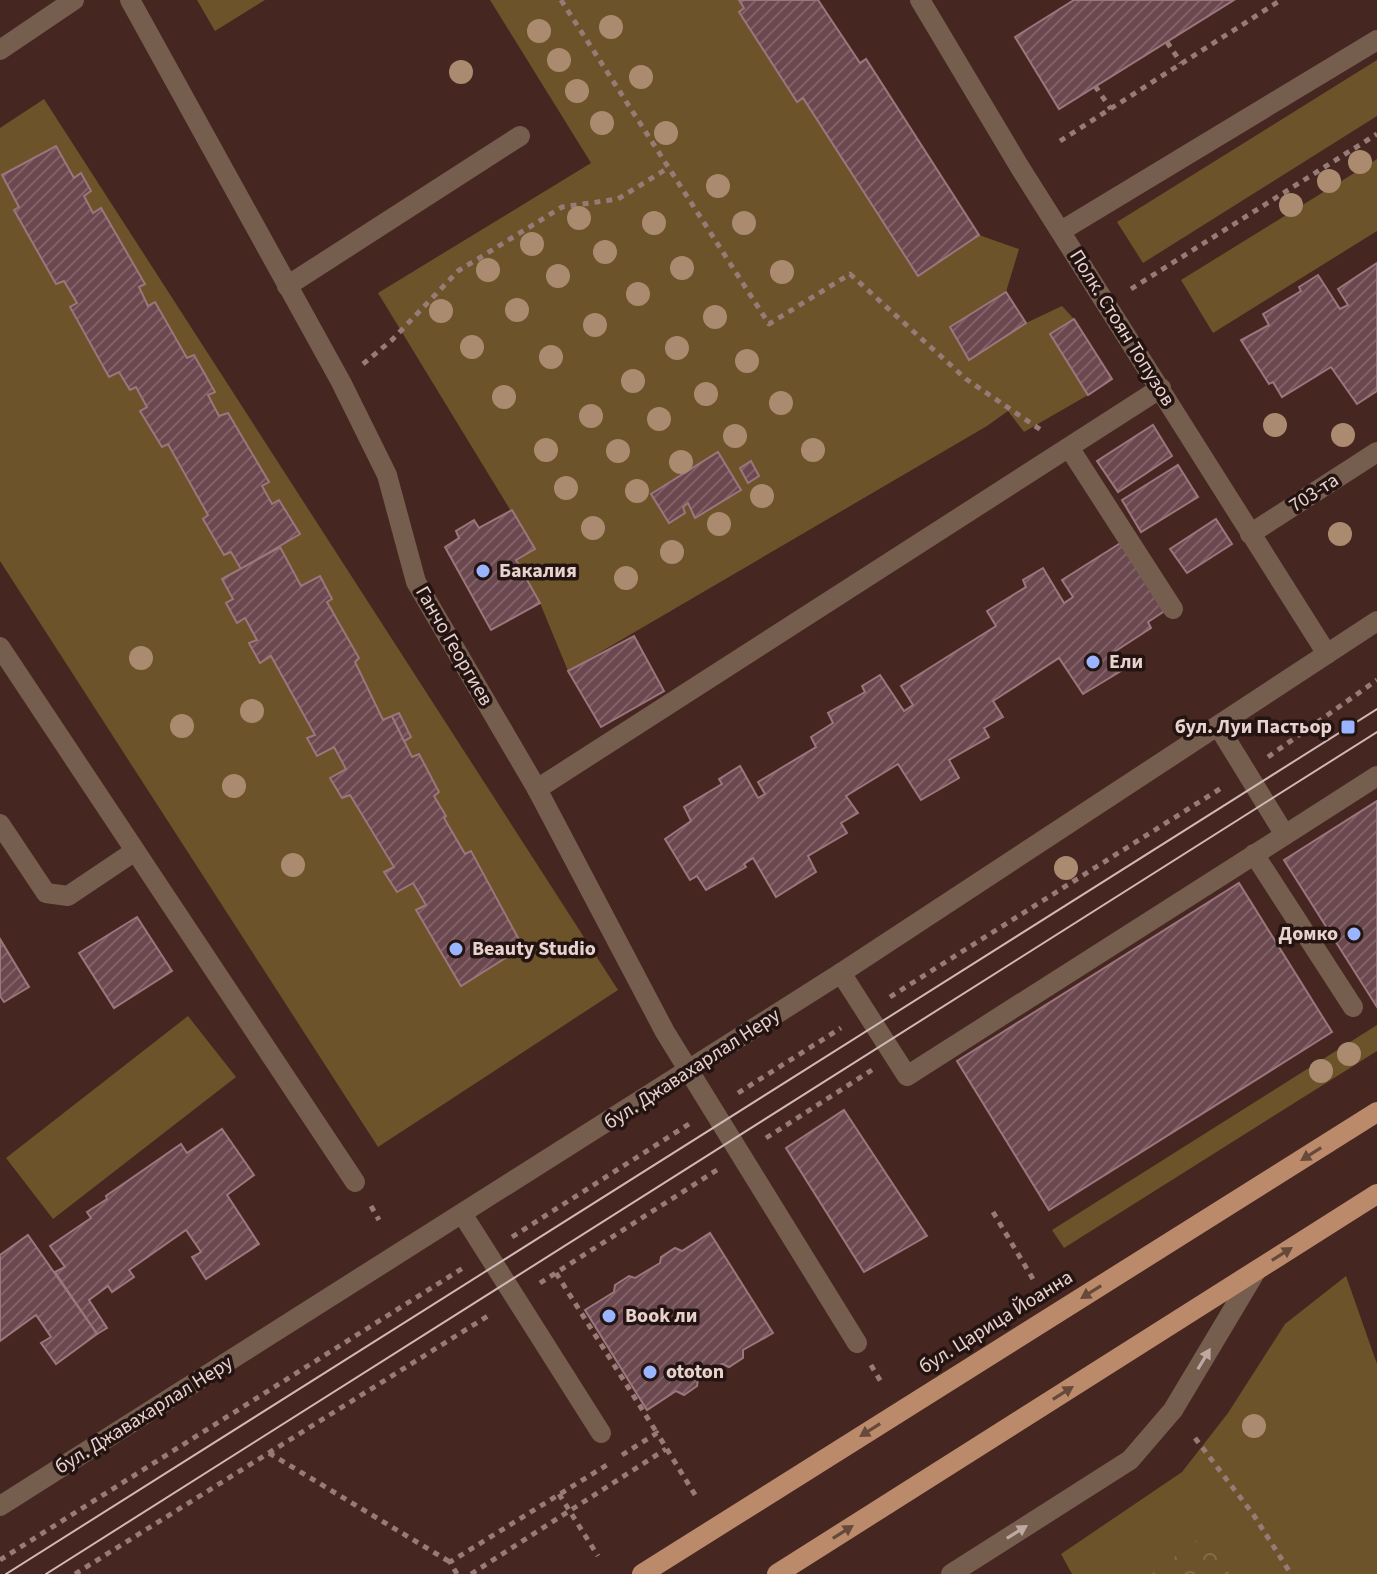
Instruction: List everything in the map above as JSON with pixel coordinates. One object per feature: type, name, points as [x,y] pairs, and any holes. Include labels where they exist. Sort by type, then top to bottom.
[{"type":"main road","name":"бул. Царица Йоанна","points":[[642,1574],[1377,1112]]},
{"type":"main road","points":[[777,1574],[1377,1194]]},
{"type":"street","points":[[0,50],[74,0]]},
{"type":"street","name":"Ганчо Георгиев","points":[[130,0],[341,382],[387,475],[416,582],[537,789],[665,1032],[857,1343]]},
{"type":"street","name":"Полк. Стоян Топузов","points":[[920,0],[1327,654]]},
{"type":"street","points":[[1061,231],[1377,40]]},
{"type":"street","points":[[287,286],[520,136]]},
{"type":"street","points":[[537,789],[1161,388]]},
{"type":"street","points":[[1070,449],[1173,609]]},
{"type":"street","name":"703-та","points":[[1250,534],[1377,452]]},
{"type":"street","name":"бул. Джавахарлал Неру","points":[[0,1506],[841,973],[1377,621]]},
{"type":"street","points":[[0,647],[355,1182]]},
{"type":"street","points":[[1218,726],[1285,835]]},
{"type":"street","points":[[841,973],[907,1076],[1377,776]]},
{"type":"street","points":[[0,824],[46,893],[68,896],[135,851]]},
{"type":"street","points":[[1254,854],[1353,1007]]},
{"type":"street","points":[[463,1215],[601,1433]]},
{"type":"street","points":[[951,1574],[1130,1460],[1173,1410],[1256,1271]]},
{"type":"path","points":[[561,0],[769,324],[850,274],[966,379],[1070,449]]},
{"type":"path","points":[[1060,141],[1276,1]]},
{"type":"path","points":[[1167,42],[1181,63]]},
{"type":"path","points":[[1095,86],[1111,109]]},
{"type":"path","points":[[1108,305],[1377,134]]},
{"type":"path","points":[[341,382],[392,340],[458,271],[562,207],[618,199],[668,168]]},
{"type":"path","points":[[0,1560],[1246,773],[1377,680]]},
{"type":"path","points":[[75,1574],[556,1273],[894,1056]]},
{"type":"path","points":[[993,1212],[1036,1284]]},
{"type":"path","points":[[556,1273],[697,1498]]},
{"type":"path","points":[[450,1562],[657,1433]]},
{"type":"path","points":[[1195,1438],[1253,1514],[1291,1574]]},
{"type":"path","points":[[471,1574],[666,1449]]},
{"type":"path","points":[[269,1453],[450,1562],[457,1574]]},
{"type":"path","points":[[559,1494],[598,1556]]},
{"type":"green space","points":[[197,0],[265,0],[215,31]]},
{"type":"green space","points":[[490,0],[739,0],[744,8],[739,12],[796,102],[803,98],[918,276],[979,235],[1019,249],[1006,292],[951,327],[969,360],[1026,323],[1062,306],[1074,319],[1050,334],[1088,395],[1024,432],[1008,411],[568,671],[540,603],[516,560],[534,549],[378,293],[591,163]]},
{"type":"green space","points":[[1377,60],[1377,116],[1143,263],[1117,222]]},
{"type":"green space","points":[[44,99],[618,990],[378,1147],[0,561],[0,128]]},
{"type":"green space","points":[[1377,159],[1377,231],[1213,333],[1181,280]]},
{"type":"green space","points":[[188,1016],[236,1077],[53,1219],[6,1158]]},
{"type":"green space","points":[[1377,1025],[1377,1051],[1064,1248],[1052,1230]]},
{"type":"green space","points":[[1346,1276],[1377,1364],[1377,1574],[1072,1574],[1061,1554],[1182,1472],[1228,1413],[1285,1324]]},
{"type":"green space","points":[[1203,1536],[1230,1574],[1151,1574]]},
{"type":"building","points":[[739,0],[818,0],[860,63],[866,59],[979,235],[918,276],[803,98],[797,102],[739,12],[744,8]]},
{"type":"building","points":[[1074,0],[1234,0],[1059,109],[1015,37]]},
{"type":"building","points":[[56,146],[74,178],[81,173],[91,191],[84,196],[93,213],[101,208],[145,284],[139,287],[148,306],[155,302],[187,358],[194,355],[215,392],[208,395],[219,416],[228,413],[269,482],[262,486],[272,504],[279,500],[300,534],[241,569],[231,552],[224,555],[203,519],[208,515],[168,444],[162,447],[140,411],[147,407],[136,387],[130,390],[119,372],[109,377],[70,307],[77,303],[64,281],[56,284],[14,210],[19,207],[2,175]]},
{"type":"building","points":[[1377,263],[1377,391],[1357,404],[1331,367],[1282,397],[1273,382],[1269,384],[1241,340],[1269,325],[1263,314],[1301,291],[1299,287],[1318,275],[1340,309],[1348,305],[1338,289]]},
{"type":"building","points":[[1006,292],[1026,323],[969,360],[950,327]]},
{"type":"building","points":[[1074,319],[1112,379],[1088,395],[1050,334]]},
{"type":"building","points":[[1153,425],[1172,456],[1118,492],[1097,461]]},
{"type":"building","points":[[718,452],[741,490],[695,518],[688,503],[683,507],[685,513],[669,523],[651,494]]},
{"type":"building","points":[[751,461],[759,476],[748,483],[740,468]]},
{"type":"building","points":[[1178,465],[1198,497],[1141,532],[1122,500]]},
{"type":"building","points":[[512,510],[535,549],[516,560],[540,603],[491,630],[445,547],[459,538],[456,531],[474,520],[479,528]]},
{"type":"building","points":[[1216,519],[1232,544],[1187,573],[1170,549]]},
{"type":"building","points":[[1122,542],[1166,610],[1148,622],[1151,628],[1111,654],[1121,671],[1083,694],[1059,658],[993,701],[1003,717],[984,728],[989,737],[949,760],[959,778],[921,800],[898,764],[846,796],[858,813],[841,823],[847,833],[808,856],[816,872],[776,897],[753,858],[744,864],[746,867],[706,890],[697,876],[690,880],[665,839],[691,821],[684,807],[722,784],[719,779],[740,766],[758,798],[765,794],[758,782],[816,747],[811,737],[833,723],[828,713],[865,692],[862,686],[880,675],[904,711],[913,705],[901,686],[996,626],[987,611],[1026,587],[1023,580],[1043,568],[1064,603],[1073,597],[1062,580]]},
{"type":"building","points":[[280,547],[301,586],[320,576],[332,599],[327,602],[359,658],[355,662],[383,720],[392,716],[412,757],[419,754],[439,792],[434,796],[446,816],[444,818],[465,854],[471,851],[523,947],[461,986],[416,910],[426,905],[413,883],[397,892],[384,872],[394,867],[350,795],[342,798],[330,778],[346,769],[334,747],[317,756],[307,738],[315,735],[271,656],[260,663],[249,643],[257,640],[245,618],[237,623],[226,603],[233,599],[222,579]]},
{"type":"building","points":[[634,636],[664,691],[601,727],[568,671]]},
{"type":"building","points":[[399,713],[411,737],[404,741],[392,716]]},
{"type":"building","name":"Домко","points":[[1377,801],[1377,1007],[1284,860]]},
{"type":"building","points":[[1239,883],[1332,1032],[1049,1210],[957,1061]]},
{"type":"building","points":[[137,917],[172,971],[114,1008],[79,953]]},
{"type":"building","points":[[0,939],[29,987],[4,1002],[0,996]]},
{"type":"building","points":[[844,1110],[927,1236],[864,1272],[786,1148]]},
{"type":"building","points":[[222,1129],[254,1175],[227,1195],[259,1244],[206,1279],[192,1257],[201,1252],[186,1230],[129,1270],[134,1277],[112,1292],[108,1286],[89,1300],[107,1328],[97,1334],[55,1272],[65,1267],[50,1246],[91,1218],[87,1212],[107,1199],[106,1196],[181,1144],[187,1153]]},
{"type":"building","points":[[710,1233],[773,1333],[743,1350],[743,1358],[729,1367],[722,1364],[698,1379],[697,1386],[684,1395],[676,1391],[647,1410],[585,1310],[614,1292],[615,1285],[629,1276],[635,1278],[660,1263],[661,1257],[675,1248],[682,1251]]},
{"type":"building","points":[[28,1235],[97,1334],[56,1364],[41,1343],[51,1337],[36,1315],[0,1341],[0,1255]]},
{"type":"tram line","points":[[6,1574],[1377,709]]},
{"type":"tram line","points":[[46,1574],[1377,732]]},
{"type":"place","name":"Бакалия","points":[[483,571]]},
{"type":"place","name":"Ели","points":[[1093,662]]},
{"type":"place","name":"бул. Луи Пастьор","points":[[1348,727]]},
{"type":"place","name":"Домко","points":[[1354,934]]},
{"type":"place","name":"Beauty Studio","points":[[456,949]]},
{"type":"place","name":"Book ли","points":[[609,1316]]},
{"type":"place","name":"ototon","points":[[650,1372]]}]
